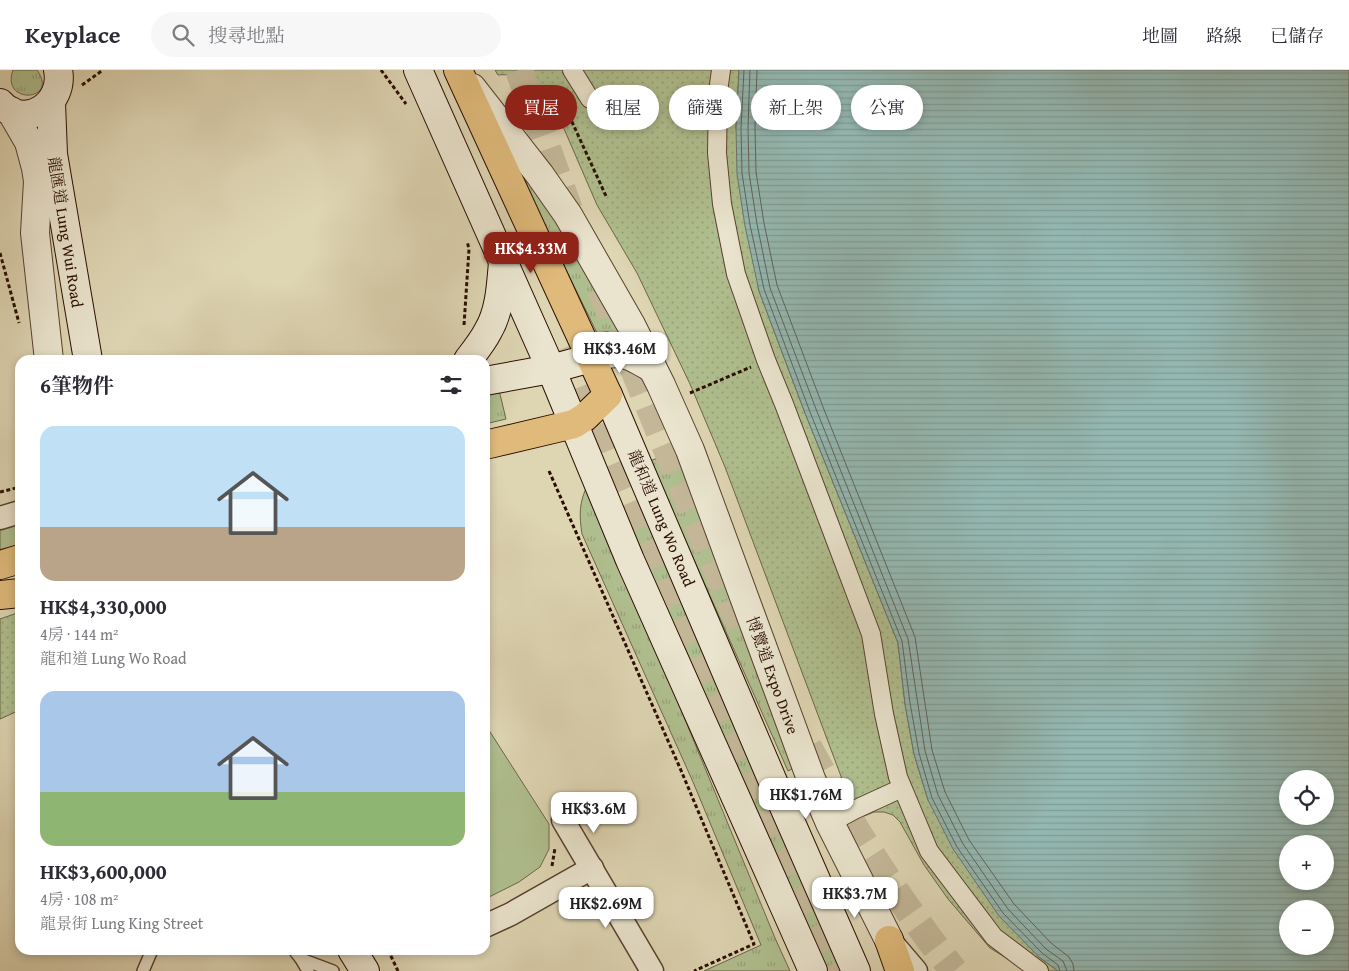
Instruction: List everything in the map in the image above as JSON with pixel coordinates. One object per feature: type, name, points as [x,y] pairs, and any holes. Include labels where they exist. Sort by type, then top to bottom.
[{"type":"main road","name":"龍匯道 Lung Wui Road","points":[[6,107],[22,114],[32,114],[42,110],[50,103],[59,87],[58,70]]},
{"type":"main road","name":"龍和道 Lung Wo Road","points":[[461,71],[608,395],[856,971]]},
{"type":"main road","name":"博覽道 Expo Drive","points":[[461,71],[568,215],[631,325],[690,450],[811,779],[830,823],[890,940]]},
{"type":"main road","points":[[418,89],[503,262],[551,368],[630,560],[813,971]]},
{"type":"main road","name":"龍匯道 Lung Wui Road","points":[[50,103],[53,154],[87,355]]},
{"type":"main road","name":"龍匯道 Lung Wui Road","points":[[6,107],[29,142],[36,168],[38,181],[35,233],[48,355]]},
{"type":"main road","points":[[472,355],[489,330],[502,282],[503,262]]},
{"type":"main road","points":[[490,380],[551,368],[606,353],[618,352],[629,355],[652,368]]},
{"type":"main road","points":[[490,444],[574,424],[585,417],[608,395]]},
{"type":"main road","points":[[0,565],[15,560]]},
{"type":"main road","points":[[0,595],[15,594]]},
{"type":"main road","points":[[890,940],[900,971]]},
{"type":"main road","points":[[355,955],[364,971]]},
{"type":"street","points":[[406,70],[418,89]]},
{"type":"street","points":[[572,70],[587,94]]},
{"type":"street","points":[[721,70],[718,92],[717,153],[722,204],[736,274],[766,360],[871,634],[884,714],[898,777],[929,851],[994,937],[1039,971]]},
{"type":"street","points":[[0,518],[15,514]]},
{"type":"street","points":[[830,823],[851,811],[902,788]]},
{"type":"street","points":[[563,820],[652,971]]},
{"type":"street","points":[[490,924],[511,914],[592,868]]},
{"type":"street","name":"博覽道 Expo Drive","points":[[890,940],[916,971]]},
{"type":"lane","points":[[144,971],[150,955]]},
{"type":"lane","points":[[299,955],[308,971]]},
{"type":"lane","points":[[300,955],[333,971]]},
{"type":"path","points":[[82,85],[103,70]]},
{"type":"path","points":[[381,70],[418,89]]},
{"type":"path","points":[[587,101],[567,111],[606,196]]},
{"type":"path","points":[[464,325],[469,249],[466,240]]},
{"type":"path","points":[[0,253],[20,324]]},
{"type":"path","points":[[689,393],[766,360]]},
{"type":"path","points":[[548,471],[680,768],[754,944],[694,971]]},
{"type":"path","points":[[0,492],[15,488]]},
{"type":"path","points":[[390,955],[398,971]]},
{"type":"green space","points":[[13,70],[37,70],[42,81],[41,88],[36,93],[29,95],[21,94],[15,89],[11,81]]},
{"type":"green space","points":[[495,70],[739,70],[738,85],[669,85],[669,130],[736,130],[759,291],[805,413],[898,643],[905,704],[914,754],[928,800],[1039,957],[1058,971],[1027,971],[990,948],[948,899],[924,865],[900,822],[893,815],[884,812],[874,812],[857,819],[725,467],[690,384],[637,273],[597,205],[564,130],[577,130],[577,85],[537,85],[511,75],[498,75]]},
{"type":"green space","points":[[529,177],[623,330],[597,333],[524,184],[523,180]]},
{"type":"green space","points":[[499,390],[506,419],[490,423],[490,392]]},
{"type":"green space","points":[[678,450],[796,767],[788,771],[650,461]]},
{"type":"green space","points":[[588,484],[790,971],[704,971],[761,945],[693,782],[582,534],[580,509]]},
{"type":"green space","points":[[646,498],[846,971],[829,971],[762,833],[622,508]]},
{"type":"green space","points":[[15,524],[15,552],[0,556],[0,528]]},
{"type":"green space","points":[[15,614],[15,712],[0,719],[0,619]]},
{"type":"green space","points":[[490,732],[549,824],[549,849],[540,867],[519,882],[490,896]]},
{"type":"water","points":[[739,70],[1349,70],[1349,971],[1058,971],[1039,957],[999,916],[953,849],[928,800],[914,754],[905,704],[898,643],[805,413],[759,291],[745,226],[737,174],[736,130],[741,130]]},
{"type":"tunnel","points":[[519,70],[569,210]]},
{"type":"tunnel","points":[[601,289],[697,522],[732,594]]},
{"type":"tunnel","points":[[571,345],[813,917],[838,971]]},
{"type":"tunnel","points":[[697,522],[746,638]]},
{"type":"tunnel","points":[[808,747],[841,806],[894,890],[954,971]]}]
